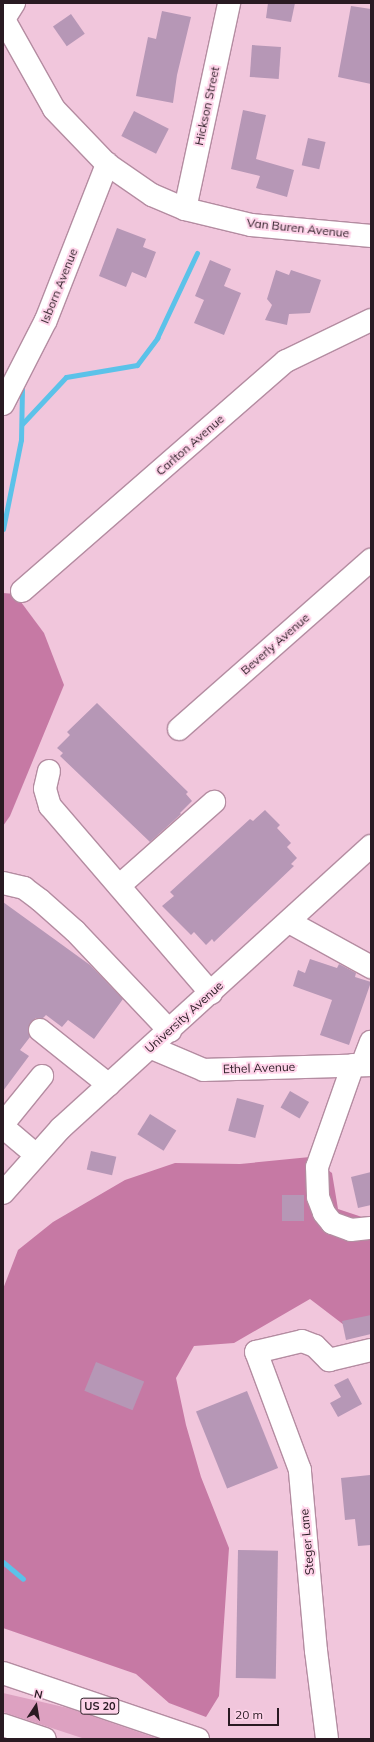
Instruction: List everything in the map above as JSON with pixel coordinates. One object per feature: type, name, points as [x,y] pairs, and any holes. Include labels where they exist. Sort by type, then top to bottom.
[{"type":"main road","name":"Hickson Street","points":[[185,209],[229,3]]},
{"type":"main road","name":"Van Buren Avenue","points":[[7,13],[54,109],[108,164],[152,195],[185,209],[251,225],[371,236]]},
{"type":"main road","name":"Isborn Avenue","points":[[3,404],[46,320],[108,164]]},
{"type":"main road","name":"Carlton Avenue","points":[[22,591],[286,361],[371,320]]},
{"type":"main road","name":"Beverly Avenue","points":[[179,729],[371,560]]},
{"type":"main road","points":[[49,771],[45,789],[50,806],[211,993]]},
{"type":"main road","points":[[119,886],[214,802]]},
{"type":"main road","name":"University Avenue","points":[[3,1193],[35,1154],[371,846]]},
{"type":"main road","points":[[3,883],[24,888],[75,931],[170,1031]]},
{"type":"main road","points":[[289,922],[371,967]]},
{"type":"main road","points":[[40,1030],[109,1085]]},
{"type":"main road","points":[[371,1042],[317,1167],[317,1191],[324,1213],[332,1223],[350,1230],[371,1228]]},
{"type":"main road","name":"Ethel Avenue","points":[[152,1048],[204,1070],[362,1065]]},
{"type":"main road","points":[[35,1154],[3,1125],[42,1076]]},
{"type":"main road","name":"Steger Lane","points":[[327,1739],[316,1651],[300,1470],[256,1352],[302,1341],[315,1346],[329,1360],[371,1350]]},
{"type":"main road","points":[[3,1657],[61,1681],[79,1699]]},
{"type":"main road","name":"US 20","points":[[3,1673],[198,1739]]},
{"type":"main road","points":[[3,1687],[79,1699]]},
{"type":"main road","points":[[3,1725],[45,1739]]},
{"type":"shaded area","points":[[3,593],[15,594],[44,633],[64,685],[10,816],[3,826]]},
{"type":"shaded area","points":[[310,1157],[332,1173],[338,1209],[371,1220],[371,1330],[344,1325],[310,1299],[234,1343],[194,1346],[176,1378],[186,1425],[201,1477],[229,1548],[219,1696],[206,1717],[169,1703],[136,1674],[3,1628],[3,1289],[18,1250],[53,1222],[125,1180],[175,1163],[240,1164]]},
{"type":"shaded area","points":[[3,1693],[68,1708],[159,1739],[85,1739],[3,1712]]},
{"type":"building","points":[[268,3],[295,3],[291,22],[266,18]]},
{"type":"building","points":[[351,6],[371,9],[371,84],[338,77]]},
{"type":"building","points":[[162,11],[191,17],[177,75],[173,103],[136,96],[148,37],[156,39]]},
{"type":"building","points":[[71,14],[85,34],[67,46],[53,27]]},
{"type":"building","points":[[252,45],[281,47],[279,79],[250,77]]},
{"type":"building","points":[[243,110],[266,115],[256,159],[294,170],[287,197],[256,188],[260,176],[231,169]]},
{"type":"building","points":[[134,111],[169,129],[156,154],[121,136]]},
{"type":"building","points":[[308,138],[326,142],[319,169],[302,165]]},
{"type":"building","points":[[117,228],[146,239],[143,247],[156,252],[146,278],[132,272],[126,287],[99,276]]},
{"type":"building","points":[[210,260],[231,269],[224,286],[241,293],[224,335],[194,323],[204,300],[195,296]]},
{"type":"building","points":[[276,270],[289,275],[291,270],[321,280],[310,313],[289,314],[287,325],[265,320],[272,305],[267,299]]},
{"type":"building","points":[[97,703],[188,792],[186,794],[192,801],[180,813],[181,814],[150,842],[60,756],[63,753],[57,748],[70,735],[67,732]]},
{"type":"building","points":[[265,810],[280,825],[277,828],[291,843],[287,847],[297,858],[291,864],[294,866],[214,942],[212,939],[206,945],[194,932],[191,935],[162,906],[174,896],[170,892],[250,819],[253,821]]},
{"type":"building","points":[[3,902],[90,965],[123,999],[94,1039],[68,1020],[62,1027],[46,1015],[43,1018],[36,1018],[31,1022],[28,1029],[30,1037],[20,1050],[29,1056],[3,1091]]},
{"type":"building","points":[[310,959],[337,968],[339,964],[356,973],[355,977],[371,982],[349,1045],[320,1035],[332,1000],[293,986],[298,970],[305,973]]},
{"type":"building","points":[[290,1091],[309,1102],[300,1118],[280,1107]]},
{"type":"building","points":[[237,1098],[264,1105],[255,1138],[228,1131]]},
{"type":"building","points":[[150,1114],[176,1130],[164,1151],[137,1134]]},
{"type":"building","points":[[91,1151],[116,1157],[112,1175],[87,1170]]},
{"type":"building","points":[[371,1172],[371,1205],[358,1208],[351,1177]]},
{"type":"building","points":[[282,1195],[304,1195],[304,1221],[282,1221]]},
{"type":"building","points":[[371,1315],[371,1334],[346,1340],[342,1321]]},
{"type":"building","points":[[96,1362],[144,1381],[133,1410],[84,1391]]},
{"type":"building","points":[[348,1378],[362,1404],[338,1417],[330,1403],[341,1397],[334,1385]]},
{"type":"building","points":[[247,1391],[278,1468],[227,1489],[196,1412]]},
{"type":"building","points":[[370,1475],[371,1545],[358,1546],[355,1519],[345,1520],[341,1478]]},
{"type":"building","points":[[238,1550],[278,1551],[276,1679],[236,1678]]},
{"type":"waterway","points":[[22,424],[66,377],[137,365],[157,338],[197,253]]},
{"type":"waterway","points":[[3,529],[21,440],[22,388]]},
{"type":"waterway","points":[[3,1562],[23,1579]]}]
